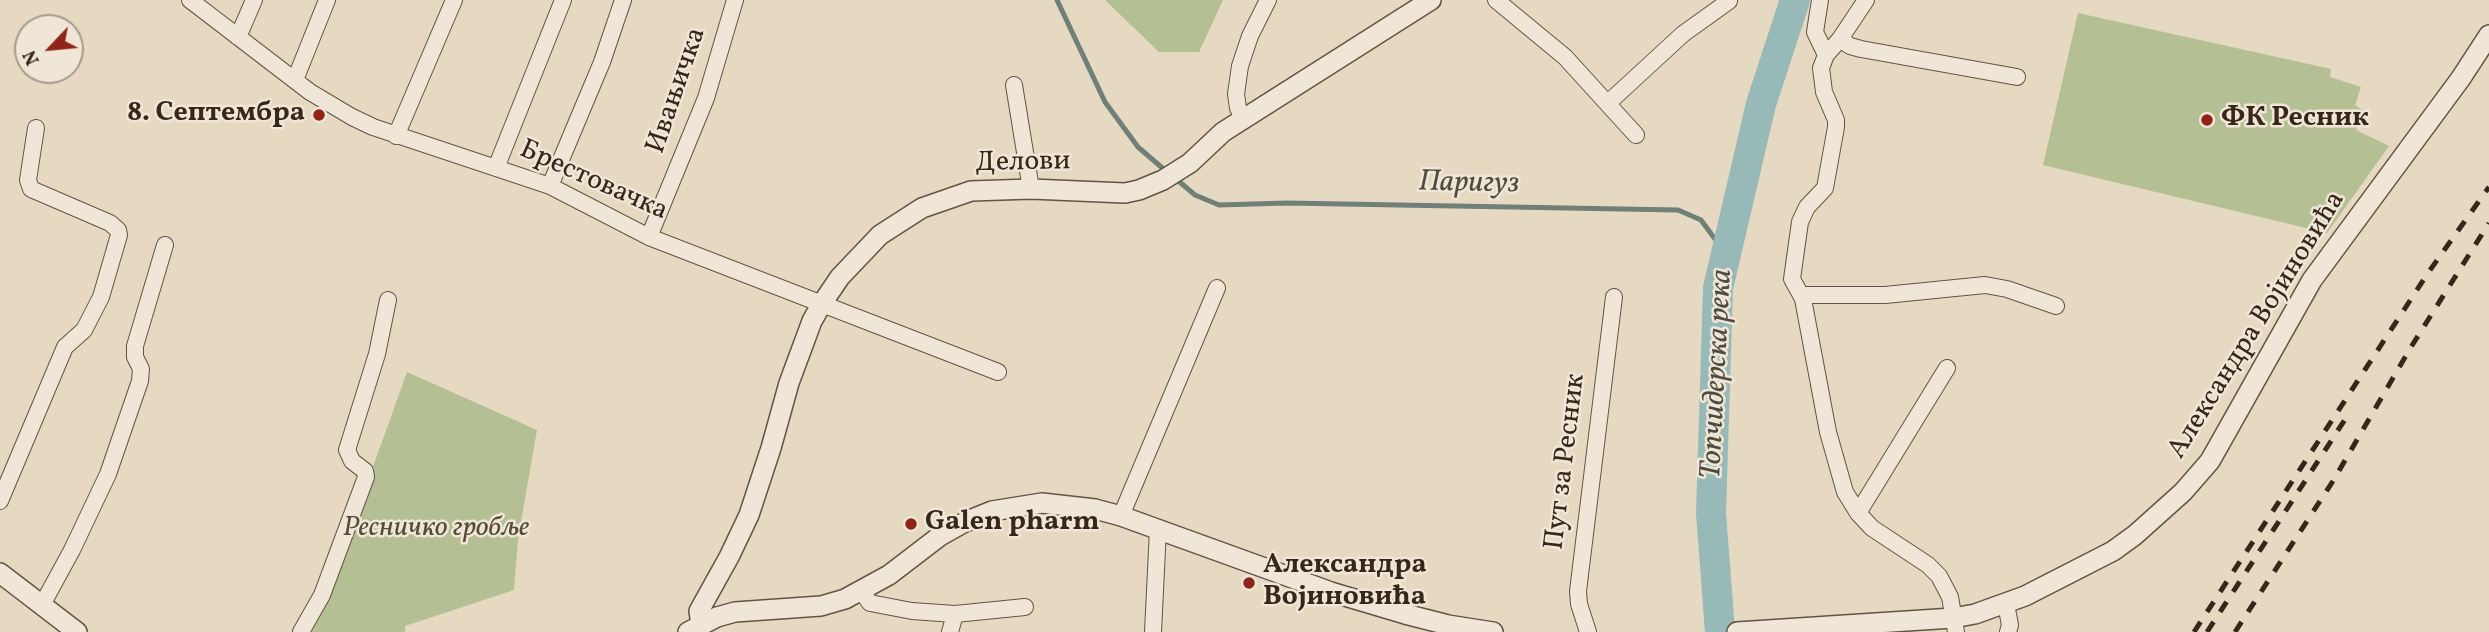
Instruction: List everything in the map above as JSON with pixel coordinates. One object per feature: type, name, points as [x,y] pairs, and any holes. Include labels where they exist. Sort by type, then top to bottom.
[{"type":"street","name":"Брестовачка","points":[[190,0],[295,80],[352,117],[397,136],[550,187],[649,237],[998,372]]},
{"type":"street","points":[[238,37],[254,0]]},
{"type":"street","points":[[295,80],[327,0]]},
{"type":"street","points":[[397,136],[454,0]]},
{"type":"street","points":[[496,168],[563,0]]},
{"type":"street","points":[[550,187],[602,62],[623,0]]},
{"type":"street","name":"Ивањичка","points":[[649,237],[706,98],[735,0]]},
{"type":"street","points":[[1242,119],[1236,94],[1240,66],[1250,36],[1268,0]]},
{"type":"street","name":"Делови","points":[[695,628],[699,611],[749,514],[789,383],[821,305],[840,277],[880,235],[922,208],[971,191],[1031,189],[1125,193],[1139,190],[1167,178],[1242,119],[1431,0]]},
{"type":"street","points":[[1496,0],[1554,47],[1636,135]]},
{"type":"street","points":[[1820,0],[1815,32],[1826,55]]},
{"type":"street","points":[[1866,0],[1826,55],[1821,68],[1822,85],[1836,127],[1825,188],[1807,206],[1800,222],[1792,279],[1801,295],[1835,461],[1845,492],[1858,513],[1872,528],[1928,565],[1939,576],[1950,597],[1955,625]]},
{"type":"street","points":[[1608,103],[1683,34],[1729,1]]},
{"type":"street","name":"Александра Војиновића","points":[[1739,632],[1955,625],[2006,604],[2123,544],[2160,514],[2198,476],[2219,448],[2312,281],[2461,78],[2489,35]]},
{"type":"street","points":[[1840,39],[1861,49],[2017,77]]},
{"type":"street","points":[[1014,85],[1031,189]]},
{"type":"street","points":[[0,501],[65,347],[84,330],[101,297],[119,234],[110,223],[32,189],[28,180],[36,128]]},
{"type":"street","points":[[42,605],[72,551],[108,474],[124,428],[141,374],[135,357],[135,346],[165,245]]},
{"type":"street","points":[[1801,295],[1885,295],[1985,285],[2007,289],[2056,306]]},
{"type":"street","points":[[1121,516],[1217,288]]},
{"type":"street","name":"Пут за Ресник","points":[[1588,632],[1579,604],[1578,591],[1614,297]]},
{"type":"street","points":[[301,632],[322,595],[366,477],[365,471],[352,461],[347,450],[377,354],[388,300]]},
{"type":"street","points":[[1858,513],[1947,368]]},
{"type":"street","points":[[695,628],[735,612],[821,606],[862,592],[952,528],[992,511],[1042,503],[1095,509],[1121,516],[1343,596],[1415,617],[1493,632]]},
{"type":"street","points":[[1153,632],[1158,529]]},
{"type":"street","points":[[0,573],[77,632]]},
{"type":"street","points":[[862,592],[870,603],[878,607],[955,614],[1025,607]]},
{"type":"street","points":[[2006,604],[2010,625],[2008,632]]},
{"type":"street","points":[[950,632],[955,614]]},
{"type":"green space","points":[[1105,0],[1223,0],[1199,52],[1159,52]]},
{"type":"green space","name":"ФК Ресник","points":[[2078,13],[2331,69],[2330,77],[2361,87],[2355,105],[2364,111],[2356,130],[2389,146],[2327,233],[2043,165]]},
{"type":"green space","name":"Ресничко гробље","points":[[407,372],[537,430],[518,539],[514,590],[405,626],[405,632],[305,632],[328,592]]},
{"type":"waterway","name":"Паригуз","points":[[1057,0],[1105,102],[1138,147],[1167,172]]},
{"type":"waterway","name":"Топчидерска река","points":[[1720,632],[1711,513],[1718,288],[1761,104],[1795,0]]},
{"type":"waterway","name":"Паригуз","points":[[1175,178],[1195,195],[1219,205],[1287,203],[1678,210],[1701,220],[1726,254]]},
{"type":"railway","points":[[2194,632],[2428,273],[2489,187]]},
{"type":"railway","points":[[2235,632],[2333,481],[2411,347],[2489,223]]},
{"type":"railway","points":[[2207,632],[2346,418]]},
{"type":"place","name":"8. Септембра","points":[[319,115]]},
{"type":"place","name":"ФК Ресник","points":[[2207,120]]},
{"type":"place","name":"Galen pharm","points":[[911,524]]},
{"type":"place","name":"Александра Војиновића","points":[[1249,583]]}]
